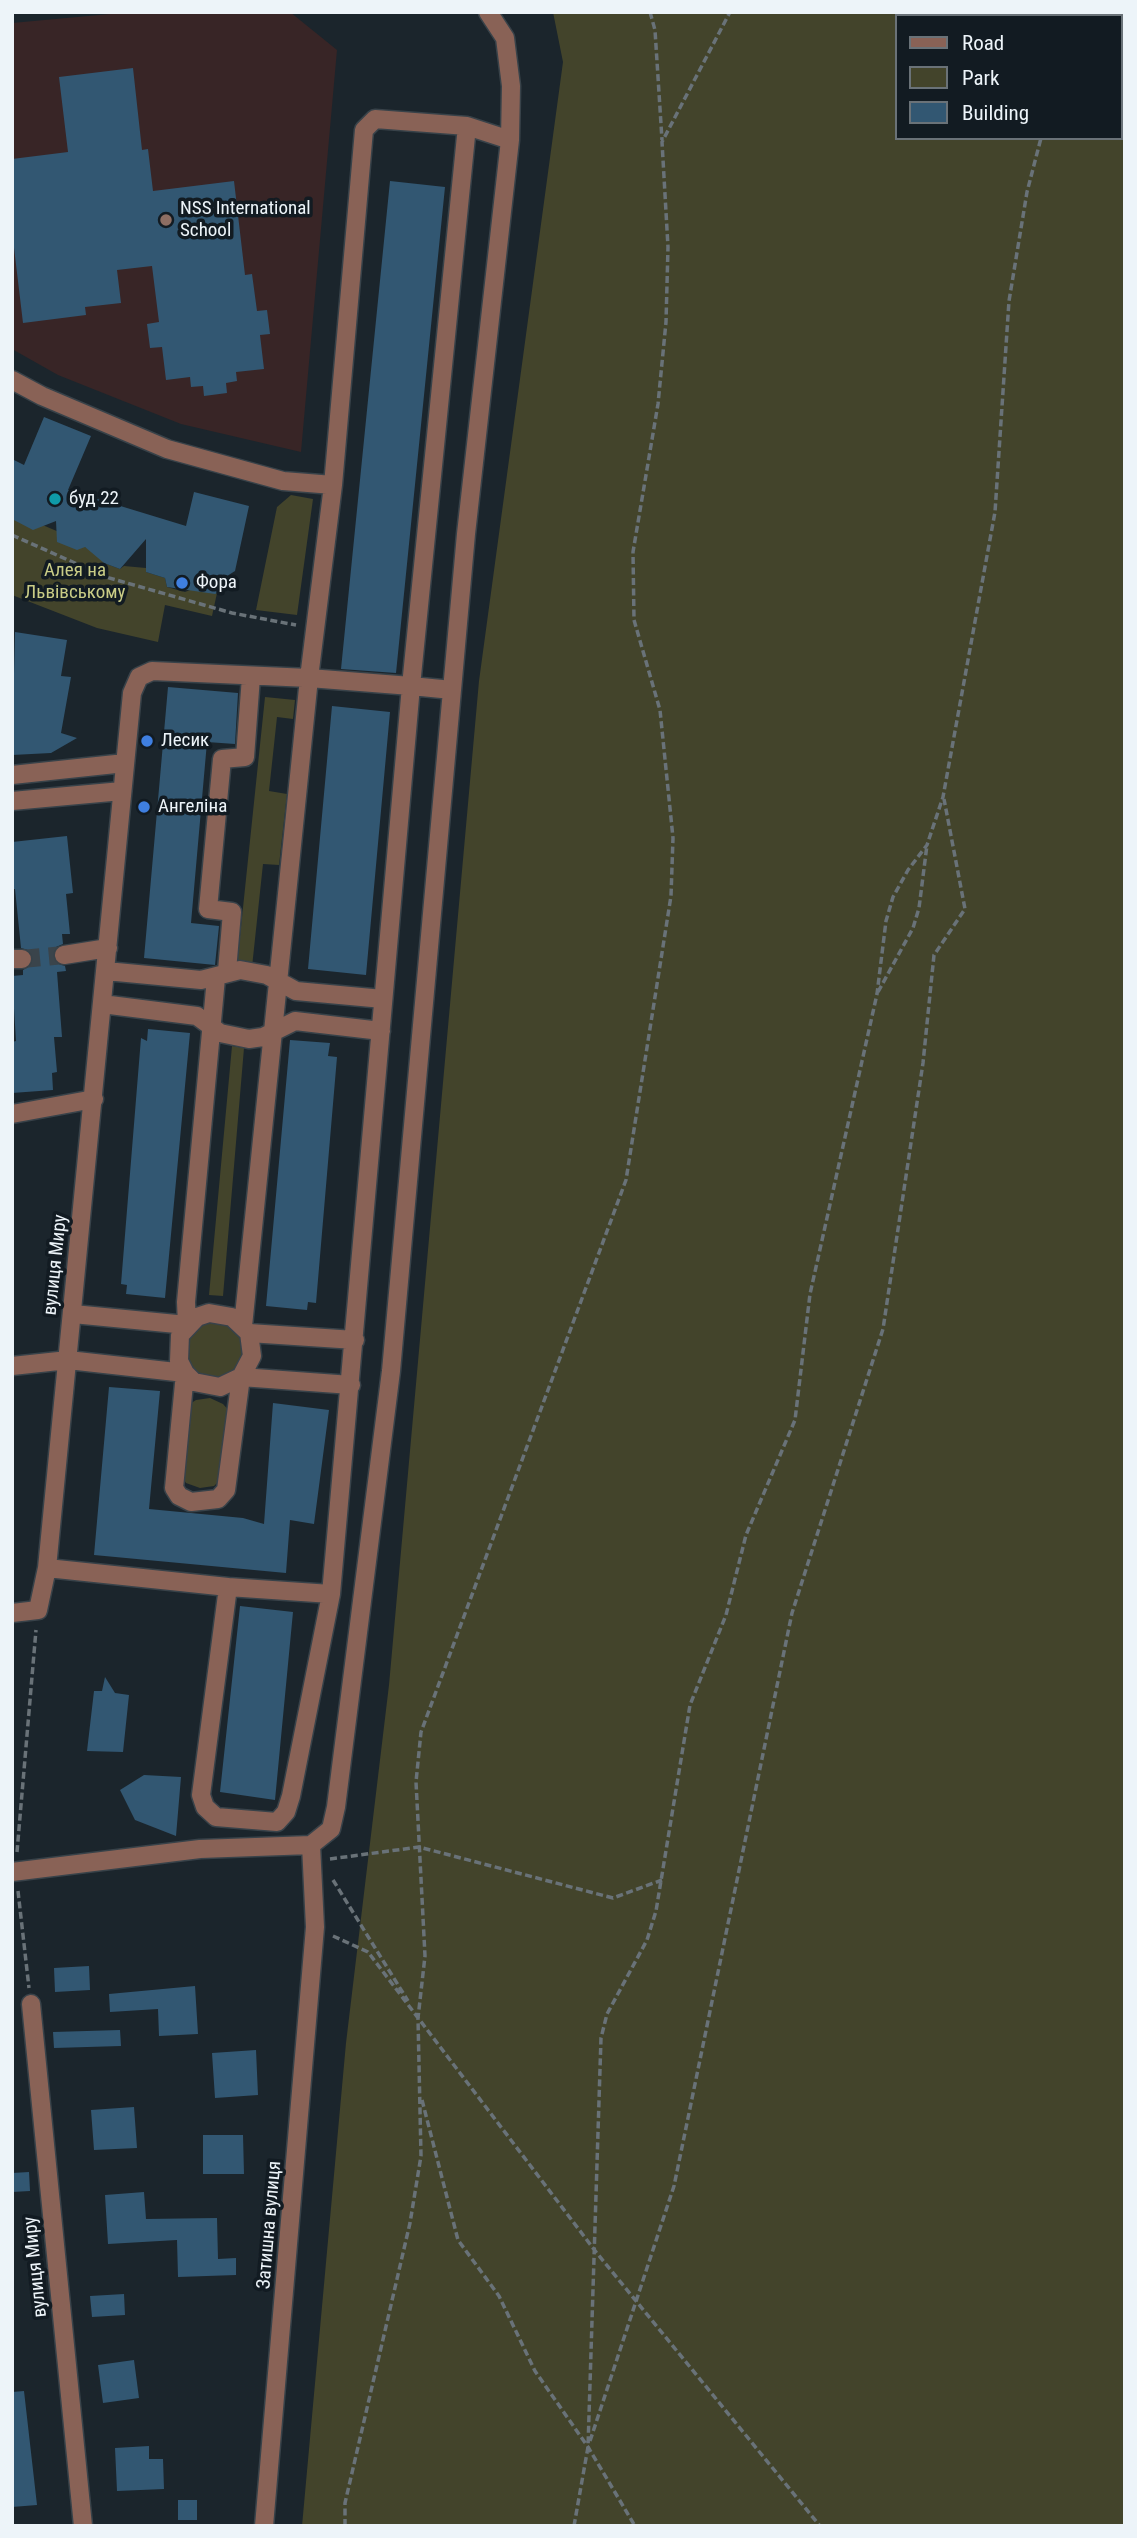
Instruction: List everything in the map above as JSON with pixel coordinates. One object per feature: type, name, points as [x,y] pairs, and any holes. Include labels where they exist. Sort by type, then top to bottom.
[{"type":"street","points":[[14,1872],[200,1849],[316,1853],[331,1829],[391,1371],[466,534],[510,140],[512,86],[505,38],[488,12]]},
{"type":"street","points":[[452,690],[309,678],[251,677],[245,757],[222,758],[208,909],[232,912],[212,1027],[186,1302],[187,1325],[177,1348],[185,1373],[174,1488],[179,1496],[191,1502],[218,1499],[226,1490],[241,1377],[252,1356],[246,1330],[309,678],[333,485],[364,130],[374,119],[467,126],[510,140]]},
{"type":"street","points":[[228,1587],[201,1795],[205,1807],[216,1817],[277,1822],[286,1812],[291,1796],[331,1594],[411,686],[467,126]]},
{"type":"street","points":[[12,380],[41,396],[167,449],[283,481],[333,485]]},
{"type":"street","name":"вулиця Миру","points":[[38,1610],[47,1568],[132,693],[139,677],[152,671],[251,677]]},
{"type":"street","points":[[12,775],[125,762]]},
{"type":"street","points":[[12,801],[122,791]]},
{"type":"street","points":[[64,955],[108,948]]},
{"type":"street","points":[[106,971],[201,980],[256,972],[296,991],[383,999]]},
{"type":"street","points":[[102,1004],[197,1016],[233,1038],[249,1040],[295,1021],[381,1031]]},
{"type":"street","points":[[12,1114],[94,1099]]},
{"type":"street","points":[[73,1314],[187,1325],[209,1312],[232,1317],[246,1330],[355,1340]]},
{"type":"street","points":[[12,1366],[68,1360],[185,1373],[194,1382],[220,1387],[241,1377],[351,1385]]},
{"type":"street","points":[[47,1568],[228,1587],[331,1594]]},
{"type":"street","points":[[12,1613],[38,1610]]},
{"type":"street","name":"Затишна вулиця","points":[[264,2526],[315,1927],[316,1853]]},
{"type":"street","name":"вулиця Миру","points":[[31,2004],[83,2526]]},
{"type":"path","points":[[345,2526],[345,2503],[411,2223],[421,2156],[418,2018],[425,1955],[416,1782],[421,1732],[626,1180],[671,896],[673,838],[660,710],[634,620],[633,552],[658,404],[666,322],[668,247],[655,30],[650,12]]},
{"type":"path","points":[[662,142],[730,12]]},
{"type":"path","points":[[877,994],[913,928],[927,845],[943,796],[995,512],[1009,301],[1027,192],[1040,140]]},
{"type":"path","points":[[12,535],[106,577],[232,613],[315,628]]},
{"type":"path","points":[[588,2447],[638,2303],[674,2186],[792,1613],[883,1329],[923,1063],[934,955],[965,909],[943,796]]},
{"type":"path","points":[[574,2526],[588,2447],[601,2038],[607,2014],[647,1940],[663,1880],[690,1705],[726,1615],[746,1535],[795,1420],[810,1294],[877,994],[886,921],[893,897],[908,870],[927,845]]},
{"type":"path","points":[[31,2004],[14,1872],[38,1610]]},
{"type":"path","points":[[418,2018],[316,1853],[419,1847],[613,1898],[663,1880]]},
{"type":"path","points":[[315,1927],[368,1952],[596,2252],[820,2526]]},
{"type":"path","points":[[420,2091],[458,2240],[499,2296],[535,2371],[588,2447],[635,2526]]},
{"type":"shaded area","name":"NSS International School","points":[[132,12],[290,12],[337,50],[301,452],[181,424],[58,375],[12,349],[12,23]]},
{"type":"green space","points":[[553,12],[1125,12],[1125,2526],[302,2526],[346,2043],[389,1685],[479,681],[563,62]]},
{"type":"green space","points":[[291,495],[313,499],[297,615],[256,610],[277,507]]},
{"type":"green space","name":"Алея на Львівському","points":[[12,512],[59,532],[99,555],[104,563],[120,569],[124,566],[146,568],[146,572],[165,578],[167,587],[185,592],[195,588],[217,593],[212,616],[165,605],[158,642],[97,628],[12,595]]},
{"type":"green space","points":[[265,697],[295,700],[293,719],[277,717],[269,791],[287,794],[279,865],[263,864],[252,967],[237,965]]},
{"type":"green space","points":[[232,1046],[244,1048],[223,1296],[209,1295]]},
{"type":"green space","points":[[214,1321],[225,1323],[238,1334],[243,1350],[241,1361],[230,1374],[214,1379],[203,1377],[190,1366],[185,1350],[187,1339],[198,1326]]},
{"type":"green space","points":[[210,1398],[223,1404],[231,1413],[224,1476],[214,1486],[200,1488],[186,1483],[180,1473],[185,1407],[196,1400]]},
{"type":"building","points":[[133,68],[142,150],[148,149],[153,191],[234,181],[245,275],[252,274],[257,311],[267,310],[270,334],[260,335],[264,369],[236,372],[237,381],[226,383],[227,393],[204,396],[203,386],[191,387],[190,377],[166,380],[162,347],[150,348],[147,324],[159,322],[152,266],[117,270],[121,303],[85,307],[86,315],[23,323],[12,231],[12,159],[68,152],[59,77]]},
{"type":"building","points":[[390,181],[445,187],[396,673],[341,669]]},
{"type":"building","name":"буд 22","points":[[44,417],[91,436],[68,490],[186,526],[194,492],[249,506],[235,571],[227,576],[224,590],[215,594],[167,587],[165,578],[146,572],[146,539],[120,569],[104,563],[85,547],[77,550],[57,542],[56,521],[33,530],[12,519],[12,459],[24,465]]},
{"type":"building","points":[[15,632],[67,640],[61,676],[71,677],[61,733],[77,738],[51,753],[12,755]]},
{"type":"building","points":[[168,687],[238,693],[235,744],[207,742],[191,923],[219,926],[215,965],[144,958]]},
{"type":"building","points":[[332,706],[390,712],[366,975],[308,969]]},
{"type":"building","points":[[67,836],[73,893],[66,894],[70,934],[62,934],[63,944],[56,947],[53,956],[56,963],[65,966],[66,971],[57,972],[62,1037],[54,1037],[57,1072],[52,1073],[53,1090],[12,1093],[12,1042],[16,1041],[12,976],[23,975],[23,970],[31,965],[33,960],[28,950],[21,948],[15,889],[12,889],[12,842]]},
{"type":"building","points":[[148,1029],[190,1033],[165,1298],[126,1294],[127,1285],[121,1284],[141,1038],[147,1041]]},
{"type":"building","points":[[290,1040],[330,1043],[328,1056],[337,1057],[316,1303],[308,1302],[307,1310],[266,1306]]},
{"type":"building","points":[[109,1387],[160,1391],[149,1509],[243,1518],[264,1524],[273,1403],[329,1410],[314,1524],[290,1520],[286,1573],[94,1555]]},
{"type":"building","points":[[240,1606],[293,1612],[275,1800],[220,1792]]},
{"type":"building","points":[[105,1677],[115,1693],[129,1695],[123,1752],[87,1751],[94,1691],[102,1691]]},
{"type":"building","points":[[144,1775],[181,1777],[176,1836],[135,1820],[120,1790]]},
{"type":"building","points":[[89,1966],[90,1990],[55,1992],[54,1968]]},
{"type":"building","points":[[195,1986],[198,2034],[159,2036],[158,2009],[110,2012],[109,1994]]},
{"type":"building","points":[[120,2030],[121,2046],[54,2048],[53,2032]]},
{"type":"building","points":[[256,2050],[258,2095],[215,2098],[212,2053]]},
{"type":"building","points":[[134,2107],[137,2148],[94,2150],[91,2110]]},
{"type":"building","points":[[203,2135],[243,2135],[244,2174],[203,2174]]},
{"type":"building","points":[[29,2172],[30,2191],[12,2192],[12,2173]]},
{"type":"building","points":[[144,2192],[146,2219],[217,2218],[218,2259],[236,2258],[236,2275],[178,2277],[177,2240],[108,2244],[105,2195]]},
{"type":"building","points":[[124,2294],[125,2315],[92,2317],[90,2296]]},
{"type":"building","points":[[134,2360],[139,2398],[103,2403],[98,2365]]},
{"type":"building","points":[[24,2391],[37,2505],[12,2507],[12,2392]]},
{"type":"building","points":[[149,2446],[149,2459],[163,2459],[164,2489],[117,2491],[115,2448]]},
{"type":"building","points":[[178,2500],[197,2500],[197,2520],[178,2520]]},
{"type":"tunnel","points":[[22,959],[64,955]]},
{"type":"place","name":"NSS International School","points":[[166,220]]},
{"type":"place","name":"буд 22","points":[[55,499]]},
{"type":"place","name":"Фора","points":[[182,583]]},
{"type":"place","name":"Лесик","points":[[147,741]]},
{"type":"place","name":"Ангеліна","points":[[144,807]]}]
